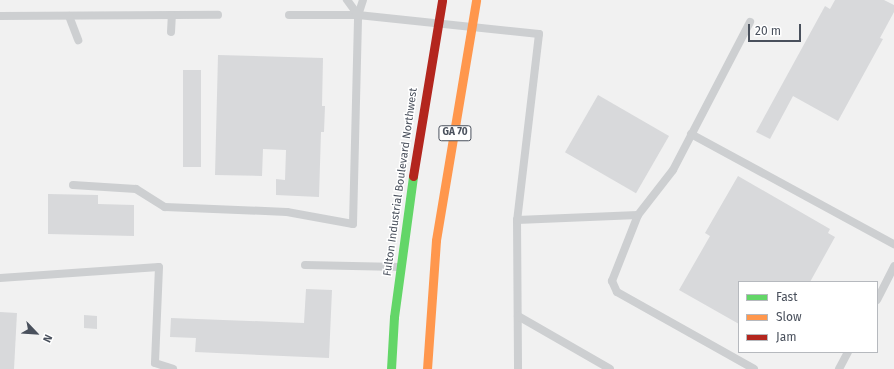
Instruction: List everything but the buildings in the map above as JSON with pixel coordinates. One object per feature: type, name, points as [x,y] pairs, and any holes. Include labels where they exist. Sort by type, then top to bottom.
[{"type":"main road","name":"Fulton Industrial Boulevard Northwest","points":[[392,369],[394,317],[442,0]]},
{"type":"main road","name":"GA 70","points":[[427,369],[436,240],[476,0]]},
{"type":"lane","points":[[347,0],[358,15]]},
{"type":"lane","points":[[73,185],[136,189],[165,207],[287,212],[353,224],[358,15],[363,0]]},
{"type":"lane","points":[[171,32],[172,15]]},
{"type":"lane","points":[[0,16],[218,15]]},
{"type":"lane","points":[[289,15],[358,15],[539,34],[517,220],[518,369]]},
{"type":"lane","points":[[69,16],[78,40]]},
{"type":"lane","points":[[750,22],[673,170],[638,215],[612,280],[617,292],[754,369]]},
{"type":"lane","points":[[691,134],[894,244]]},
{"type":"lane","points":[[517,220],[638,215]]},
{"type":"lane","points":[[305,265],[401,267]]},
{"type":"lane","points":[[878,298],[894,266]]},
{"type":"lane","points":[[0,278],[159,267],[155,363],[173,369]]},
{"type":"lane","points":[[518,316],[610,369]]},
{"type":"lane","points":[[839,369],[847,353]]},
{"type":"traffic: fast","points":[[391,369],[394,317],[413,176]]},
{"type":"traffic: slow","points":[[427,369],[436,240],[476,0]]},
{"type":"traffic: jam","points":[[413,176],[442,0]]}]
